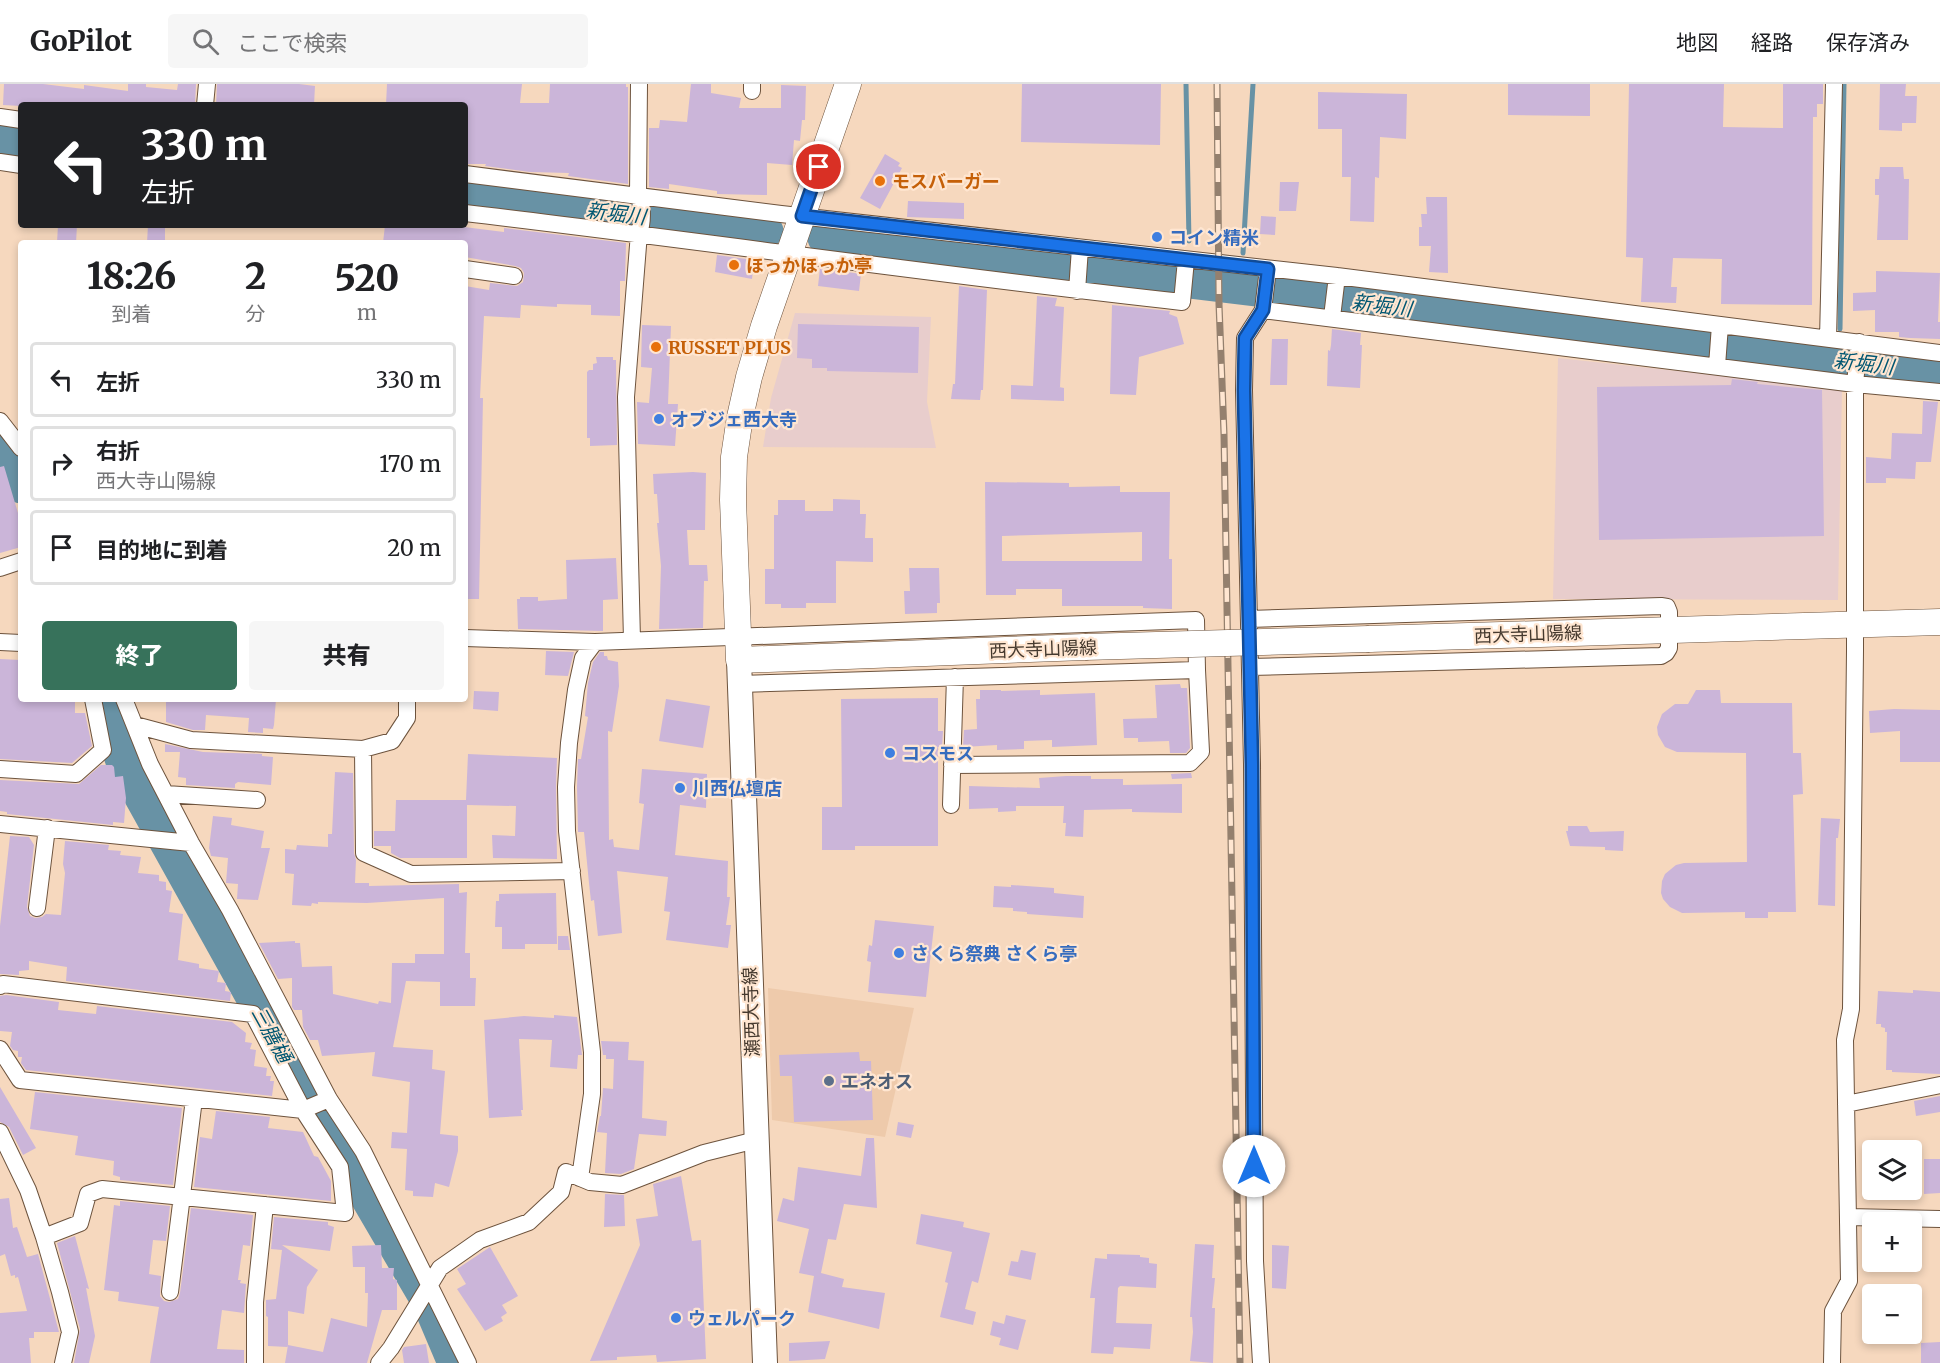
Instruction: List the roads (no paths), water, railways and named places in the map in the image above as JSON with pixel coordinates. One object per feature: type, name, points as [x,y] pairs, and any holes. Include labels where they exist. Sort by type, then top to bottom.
[{"type":"main road","points":[[739,660],[733,500],[734,457],[748,377],[848,84]]},
{"type":"main road","name":"西大寺山陽線","points":[[739,660],[1085,647],[1940,622]]},
{"type":"main road","name":"瀬西大寺線","points":[[739,660],[765,1363]]},
{"type":"street","points":[[205,102],[207,84]]},
{"type":"street","points":[[632,639],[626,397],[640,231],[639,84]]},
{"type":"street","points":[[1828,339],[1834,84]]},
{"type":"street","points":[[0,117],[18,120]]},
{"type":"street","points":[[0,162],[18,165]]},
{"type":"street","points":[[468,174],[1079,252],[1111,250],[1186,264],[1337,280],[1720,329],[1828,339],[1858,347],[1940,353]]},
{"type":"street","points":[[468,213],[640,231],[789,254],[1077,287],[1182,302],[1186,264]]},
{"type":"street","points":[[1077,287],[1079,252]]},
{"type":"street","points":[[468,269],[514,276]]},
{"type":"street","points":[[1261,1363],[1255,1261],[1250,667],[1244,390],[1245,338],[1264,308],[1268,273]]},
{"type":"street","points":[[1333,314],[1337,280]]},
{"type":"street","points":[[1264,308],[1333,314],[1856,379],[1940,393]]},
{"type":"street","points":[[1718,363],[1720,329]]},
{"type":"street","points":[[1832,1363],[1833,1311],[1849,1281],[1845,1040],[1851,1009],[1858,347]]},
{"type":"street","points":[[0,421],[18,444]]},
{"type":"street","points":[[0,568],[18,562]]},
{"type":"street","points":[[1249,619],[1661,606],[1667,607],[1669,612],[1669,648],[1666,654],[1661,656],[1250,667]]},
{"type":"street","points":[[739,660],[1196,620],[1201,752],[1190,764],[952,765]]},
{"type":"street","points":[[468,638],[595,642],[632,639],[739,660],[955,677],[1197,670]]},
{"type":"street","points":[[0,642],[18,643]]},
{"type":"street","points":[[580,1178],[592,1094],[592,1052],[567,831],[566,787],[569,743],[583,658],[595,642]]},
{"type":"street","points":[[951,805],[955,677]]},
{"type":"street","points":[[0,769],[76,774],[103,750],[94,702]]},
{"type":"street","points":[[44,1237],[80,1223],[88,1194],[102,1189],[345,1213],[340,1167],[316,1105],[230,910],[186,842],[166,794],[150,764],[125,702]]},
{"type":"street","points":[[135,726],[191,740],[363,748],[392,741],[407,718],[407,702]]},
{"type":"street","points":[[363,748],[364,853],[411,874],[572,871]]},
{"type":"street","points":[[166,794],[257,800]]},
{"type":"street","points":[[0,824],[186,842]]},
{"type":"street","points":[[37,908],[47,828]]},
{"type":"street","points":[[0,986],[3,984],[253,1014],[316,1105],[363,1151],[426,1291],[468,1363]]},
{"type":"street","points":[[0,1049],[20,1080],[194,1099],[316,1105]]},
{"type":"street","points":[[1846,1104],[1940,1085]]},
{"type":"street","points":[[170,1292],[194,1099]]},
{"type":"street","points":[[0,1132],[28,1190],[44,1237],[69,1332],[63,1363]]},
{"type":"street","points":[[379,1363],[391,1348],[440,1268],[480,1240],[529,1222],[561,1192],[566,1172],[590,1182],[622,1185],[704,1153],[756,1140]]},
{"type":"street","points":[[255,1363],[255,1302],[265,1205]]},
{"type":"street","points":[[1848,1217],[1940,1219]]},
{"type":"waterway","points":[[1186,84],[1189,241]]},
{"type":"waterway","points":[[1243,253],[1253,84]]},
{"type":"waterway","points":[[1840,329],[1844,84]]},
{"type":"waterway","name":"新堀川","points":[[0,141],[18,144]]},
{"type":"waterway","name":"新堀川","points":[[468,195],[767,231]]},
{"type":"waterway","points":[[630,214],[631,204]]},
{"type":"waterway","name":"新堀川","points":[[824,238],[1940,372]]},
{"type":"waterway","points":[[1241,278],[1241,289]]},
{"type":"waterway","name":"三膳樋","points":[[0,448],[18,481]]},
{"type":"waterway","name":"三膳樋","points":[[102,702],[124,767],[306,1094],[429,1304],[454,1363]]},
{"type":"railway","points":[[1217,84],[1219,304],[1224,434],[1240,1363]]},
{"type":"place","name":"モスバーガー","points":[[880,181]]},
{"type":"place","name":"コイン精米","points":[[1157,237]]},
{"type":"place","name":"ほっかほっか亭","points":[[734,265]]},
{"type":"place","name":"RUSSET PLUS","points":[[656,347]]},
{"type":"place","name":"オブジェ西大寺","points":[[659,419]]},
{"type":"place","name":"コスモス","points":[[890,753]]},
{"type":"place","name":"川西仏壇店","points":[[680,788]]},
{"type":"place","name":"さくら祭典 さくら亭","points":[[899,953]]},
{"type":"place","name":"エネオス","points":[[829,1081]]},
{"type":"place","name":"ウェルパーク","points":[[676,1318]]}]
